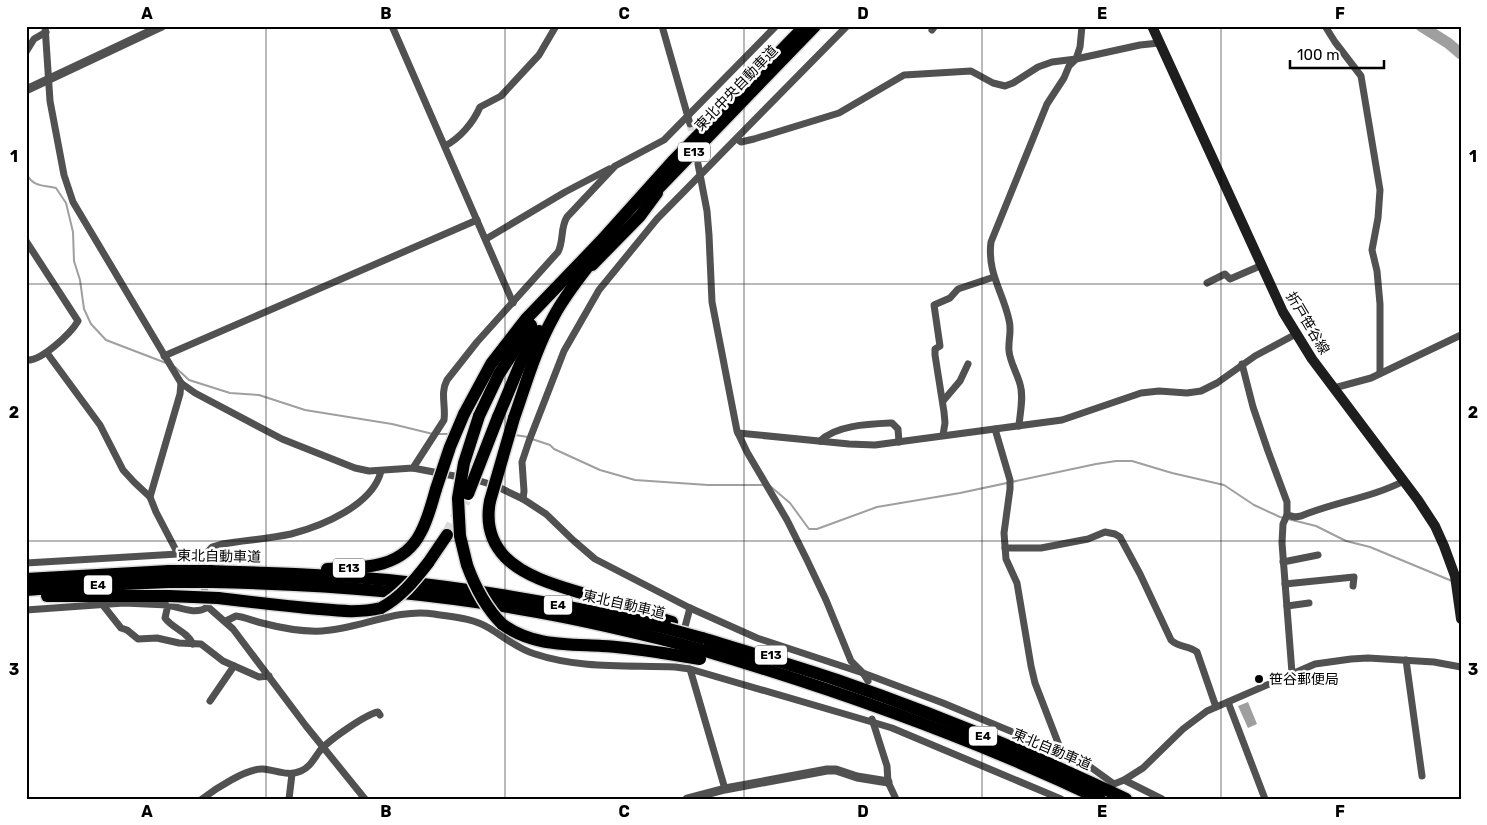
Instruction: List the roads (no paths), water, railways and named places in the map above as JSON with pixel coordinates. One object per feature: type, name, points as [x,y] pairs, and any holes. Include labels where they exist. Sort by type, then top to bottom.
[{"type":"highway","name":"東北中央自動車道","points":[[659,182],[805,26]]},
{"type":"highway","name":"東北中央自動車道","points":[[573,277],[601,241],[815,26]]},
{"type":"highway","name":"E13","points":[[213,574],[362,568],[384,564],[400,557],[417,540],[424,526],[450,447],[464,414],[492,364],[526,319],[573,277]]},
{"type":"highway","name":"E13","points":[[573,277],[540,311],[510,356],[492,387],[479,416],[464,463],[464,497],[460,536],[467,565],[483,600],[502,624],[520,636],[539,642],[626,648],[667,636]]},
{"type":"highway","name":"E13","points":[[464,497],[514,376],[529,347],[573,277]]},
{"type":"highway","name":"E13","points":[[573,277],[546,331],[514,418],[490,500],[488,518],[494,541],[506,558],[520,568],[667,636],[818,671],[837,680]]},
{"type":"highway","points":[[26,596],[168,600],[218,598],[292,607],[364,611],[381,608],[389,604],[404,591],[428,563],[447,535]]},
{"type":"highway","name":"東北自動車道","points":[[26,579],[213,574],[456,599],[667,636],[702,645],[881,708],[955,737],[1100,799]]},
{"type":"highway","name":"東北自動車道","points":[[26,590],[169,576]]},
{"type":"highway","name":"東北自動車道","points":[[837,680],[976,733],[1126,799]]},
{"type":"main road","name":"折戸笹谷線","points":[[1152,26],[1260,266],[1283,312],[1334,388],[1404,481],[1426,513],[1444,546],[1455,576],[1461,619]]},
{"type":"street","points":[[26,90],[162,26]]},
{"type":"street","points":[[392,26],[513,303]]},
{"type":"street","points":[[445,146],[455,140],[476,116],[480,107],[501,96],[507,90],[539,55],[556,26]]},
{"type":"street","points":[[662,26],[690,124]]},
{"type":"street","points":[[486,239],[565,192],[664,140],[776,26]]},
{"type":"street","points":[[523,500],[522,462],[529,441],[564,351],[599,290],[652,224],[847,26]]},
{"type":"street","points":[[1019,426],[1020,385],[1010,360],[1008,349],[1011,331],[1009,319],[994,277],[990,256],[991,242],[1047,104],[1064,78],[1069,66],[1076,59],[1080,47],[1082,26]]},
{"type":"street","points":[[1325,26],[1361,76],[1380,190],[1378,218],[1372,250],[1377,271],[1380,304],[1380,373]]},
{"type":"street","points":[[45,29],[50,101],[64,175],[73,202],[181,383],[195,393],[282,439],[354,468],[369,471],[414,468],[496,486],[546,514],[596,559],[690,608],[757,638],[935,700],[1082,761],[1112,786],[1143,768],[1197,717],[1315,664],[1351,659],[1406,660],[1461,667]]},
{"type":"street","points":[[26,52],[45,29]]},
{"type":"street","points":[[736,139],[741,142],[754,139],[839,113],[904,75],[960,70],[971,71],[993,83],[1005,86],[1038,67],[1052,62],[1159,43]]},
{"type":"street","points":[[698,164],[709,235],[712,302],[738,433],[787,520],[807,560],[851,661],[868,681]]},
{"type":"street","points":[[414,468],[444,420],[446,411],[443,394],[447,380],[477,342],[558,252],[563,222],[615,166]]},
{"type":"street","points":[[167,361],[477,220]]},
{"type":"street","points":[[26,241],[78,321],[48,352],[33,360],[26,360]]},
{"type":"street","points":[[1207,283],[1225,274],[1230,279],[1260,266]]},
{"type":"street","points":[[943,435],[945,423],[943,401],[935,355],[935,349],[941,344],[934,306],[950,298],[958,289],[994,277]]},
{"type":"street","points":[[738,433],[875,445],[1062,420],[1141,393],[1159,391],[1187,393],[1201,391],[1217,383],[1242,364],[1296,334]]},
{"type":"street","points":[[1334,388],[1371,378],[1461,335]]},
{"type":"street","points":[[48,352],[100,424],[123,470],[150,497],[178,554]]},
{"type":"street","points":[[943,401],[960,381],[968,364]]},
{"type":"street","points":[[1242,364],[1256,416],[1287,502],[1282,542],[1292,674]]},
{"type":"street","points":[[150,497],[180,394],[181,383]]},
{"type":"street","points":[[820,441],[826,434],[835,430],[861,425],[892,423],[898,429],[899,442]]},
{"type":"street","points":[[996,429],[1010,480],[1004,533],[1005,548],[1009,566],[1017,583],[1035,683],[1062,753]]},
{"type":"street","points":[[365,799],[226,622],[208,607],[201,559],[212,546],[291,534],[340,515],[367,496],[376,485],[381,471]]},
{"type":"street","points":[[1286,515],[1301,516],[1346,500],[1389,488],[1404,481]]},
{"type":"street","points":[[1005,548],[1041,548],[1088,539],[1105,532],[1120,537],[1144,582],[1171,640],[1175,644],[1192,648],[1197,652],[1216,707]]},
{"type":"street","points":[[26,563],[178,554],[201,559]]},
{"type":"street","points":[[1283,562],[1318,554]]},
{"type":"street","points":[[1285,584],[1354,577],[1353,586]]},
{"type":"street","points":[[26,610],[168,600],[195,612],[208,607]]},
{"type":"street","points":[[168,600],[165,618],[187,634],[193,644]]},
{"type":"street","points":[[1287,606],[1309,603]]},
{"type":"street","points":[[102,604],[121,628],[127,630],[138,639],[157,638],[179,644],[201,644],[217,658],[259,677],[269,676]]},
{"type":"street","points":[[674,667],[690,608]]},
{"type":"street","points":[[226,622],[240,616],[303,631],[319,631],[346,628],[403,613],[432,614],[469,620],[532,653],[558,660],[597,665],[690,669],[872,720],[1061,799]]},
{"type":"street","points":[[1406,660],[1422,776]]},
{"type":"street","points":[[210,701],[234,666]]},
{"type":"street","points":[[690,669],[725,789]]},
{"type":"street","points":[[1228,702],[1265,799]]},
{"type":"street","points":[[202,799],[220,786],[256,770],[265,769],[292,774],[307,768],[319,751],[368,715],[378,712],[380,715]]},
{"type":"street","points":[[872,720],[887,766],[888,782],[896,799]]},
{"type":"street","points":[[688,799],[725,789],[827,770],[836,770],[857,777],[888,782]]},
{"type":"street","points":[[289,799],[292,774]]},
{"type":"street","points":[[1124,780],[1162,799]]},
{"type":"waterway","points":[[1421,26],[1448,43],[1461,54]]},
{"type":"waterway","points":[[26,173],[35,183],[56,188],[66,203],[73,232],[74,261],[80,280],[84,309],[91,324],[106,340],[166,363]]},
{"type":"waterway","points":[[175,367],[189,380],[230,393],[259,395],[305,410],[392,424],[433,434]]},
{"type":"waterway","points":[[438,434],[450,434]]},
{"type":"waterway","points":[[515,435],[528,437]]},
{"type":"waterway","points":[[532,439],[550,445],[554,449],[600,470],[635,480],[708,485],[763,485]]},
{"type":"waterway","points":[[770,486],[790,503],[809,529],[817,529],[877,507],[960,493],[1096,464],[1132,461],[1172,473],[1224,485],[1254,505],[1280,517],[1316,526],[1346,541],[1370,547],[1452,581]]},
{"type":"tunnel","points":[[690,124],[698,164]]},
{"type":"tunnel","points":[[447,535],[465,500]]},
{"type":"place","name":"笹谷郵便局","points":[[1259,679]]}]
